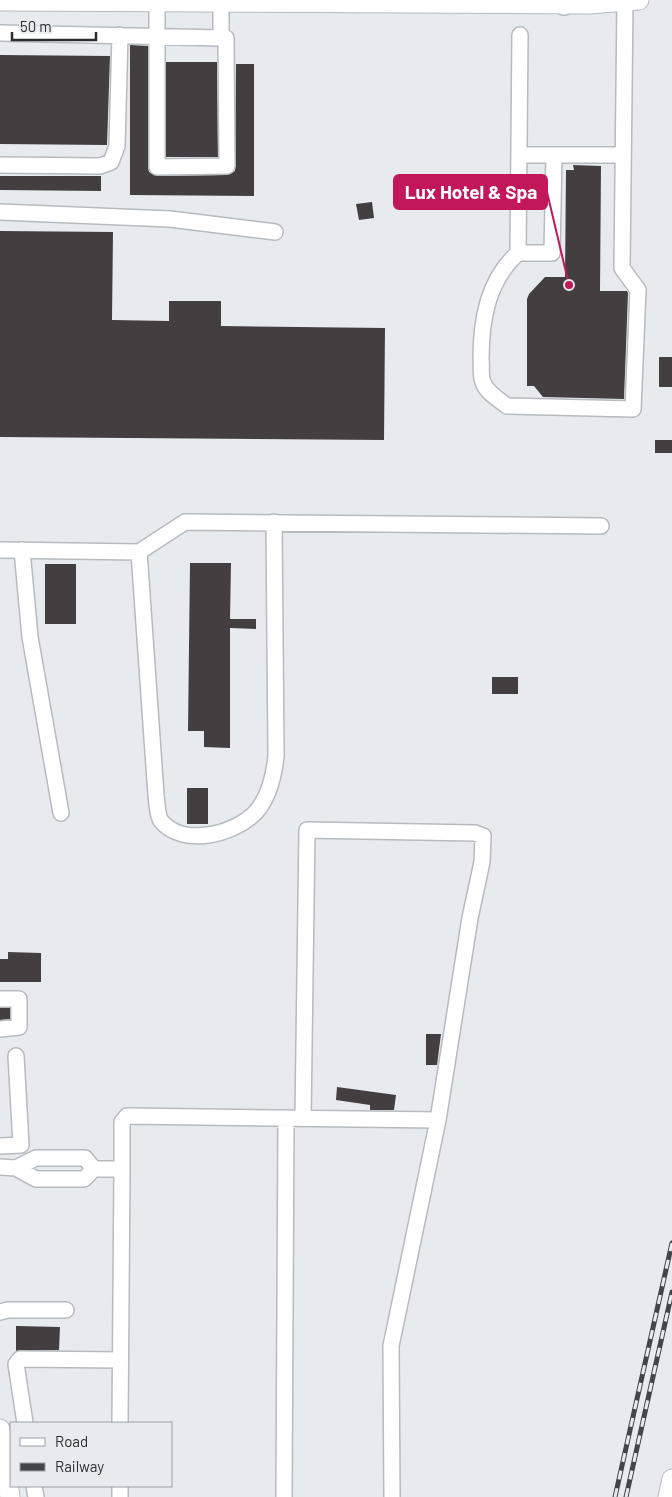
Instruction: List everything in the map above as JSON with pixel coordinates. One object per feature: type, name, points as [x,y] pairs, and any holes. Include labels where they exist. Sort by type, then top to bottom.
[{"type":"main road","points":[[0,1],[221,3],[632,1]]},
{"type":"main road","points":[[0,1429],[10,1497]]},
{"type":"main road","points":[[668,1497],[672,1479]]},
{"type":"street","points":[[554,155],[552,252],[518,253],[505,264],[495,282],[481,328],[482,380],[486,389],[506,406],[633,409],[638,290],[622,268],[623,155],[632,1]]},
{"type":"street","points":[[0,33],[120,35],[157,36],[220,38],[226,38],[227,166],[157,167],[157,36],[157,2]]},
{"type":"street","points":[[220,38],[221,3]]},
{"type":"street","points":[[0,165],[100,166],[111,162],[118,146],[120,35]]},
{"type":"street","points":[[518,253],[520,35]]},
{"type":"street","points":[[520,155],[623,155]]},
{"type":"street","points":[[0,212],[170,219],[275,232]]},
{"type":"street","points":[[0,550],[139,552],[186,522],[601,526]]},
{"type":"street","points":[[139,552],[156,795],[160,819],[171,830],[183,835],[199,836],[220,832],[254,813],[274,778],[276,756],[274,522]]},
{"type":"street","points":[[22,550],[30,637],[61,813]]},
{"type":"street","points":[[303,1118],[306,830],[475,833],[482,836],[482,862],[470,918],[438,1120],[391,1346],[392,1497]]},
{"type":"street","points":[[0,999],[19,999],[18,1027],[0,1029]]},
{"type":"street","points":[[0,1146],[20,1145],[16,1056]]},
{"type":"street","points":[[120,1422],[122,1122],[127,1116],[438,1120]]},
{"type":"street","points":[[284,1497],[286,1118]]},
{"type":"street","points":[[0,1168],[16,1168],[36,1158],[85,1158],[94,1168],[122,1169]]},
{"type":"street","points":[[0,1312],[8,1310],[66,1310]]},
{"type":"street","points":[[25,1422],[16,1364],[20,1359],[120,1360]]},
{"type":"building","points":[[130,45],[148,46],[148,167],[149,172],[157,176],[227,175],[235,171],[236,64],[254,64],[254,196],[130,195]]},
{"type":"building","points":[[0,55],[110,56],[107,145],[0,144]]},
{"type":"building","points":[[166,62],[217,62],[218,157],[166,157]]},
{"type":"building","points":[[573,165],[601,166],[600,291],[627,291],[628,293],[624,399],[543,397],[534,386],[527,386],[527,299],[529,294],[545,277],[565,277],[566,170],[574,170]]},
{"type":"building","points":[[0,176],[101,176],[101,191],[0,190]]},
{"type":"building","points":[[372,202],[374,218],[359,220],[356,204]]},
{"type":"building","points":[[0,231],[113,232],[112,320],[169,321],[169,301],[221,301],[221,326],[385,328],[384,440],[0,437]]},
{"type":"building","points":[[659,357],[672,357],[672,387],[659,387]]},
{"type":"building","points":[[655,440],[672,440],[672,453],[655,453]]},
{"type":"building","points":[[190,563],[231,563],[230,619],[256,619],[256,629],[230,628],[230,748],[204,747],[204,731],[188,731]]},
{"type":"building","points":[[45,564],[76,564],[76,624],[45,624]]},
{"type":"building","points":[[492,677],[518,677],[518,694],[492,694]]},
{"type":"building","points":[[187,788],[208,788],[208,824],[187,824]]},
{"type":"building","points":[[8,952],[41,953],[41,982],[0,982],[0,959],[8,959]]},
{"type":"building","points":[[0,1008],[10,1008],[10,1019],[0,1020]]},
{"type":"building","points":[[426,1034],[441,1034],[437,1065],[426,1065]]},
{"type":"building","points":[[337,1087],[396,1095],[394,1110],[370,1110],[370,1105],[336,1100]]},
{"type":"building","points":[[16,1326],[60,1327],[59,1350],[16,1351]]},
{"type":"railway","points":[[615,1497],[672,1243]]},
{"type":"railway","points":[[626,1497],[672,1292]]},
{"type":"place","name":"Lux Hotel & Spa","points":[[569,285]]}]
